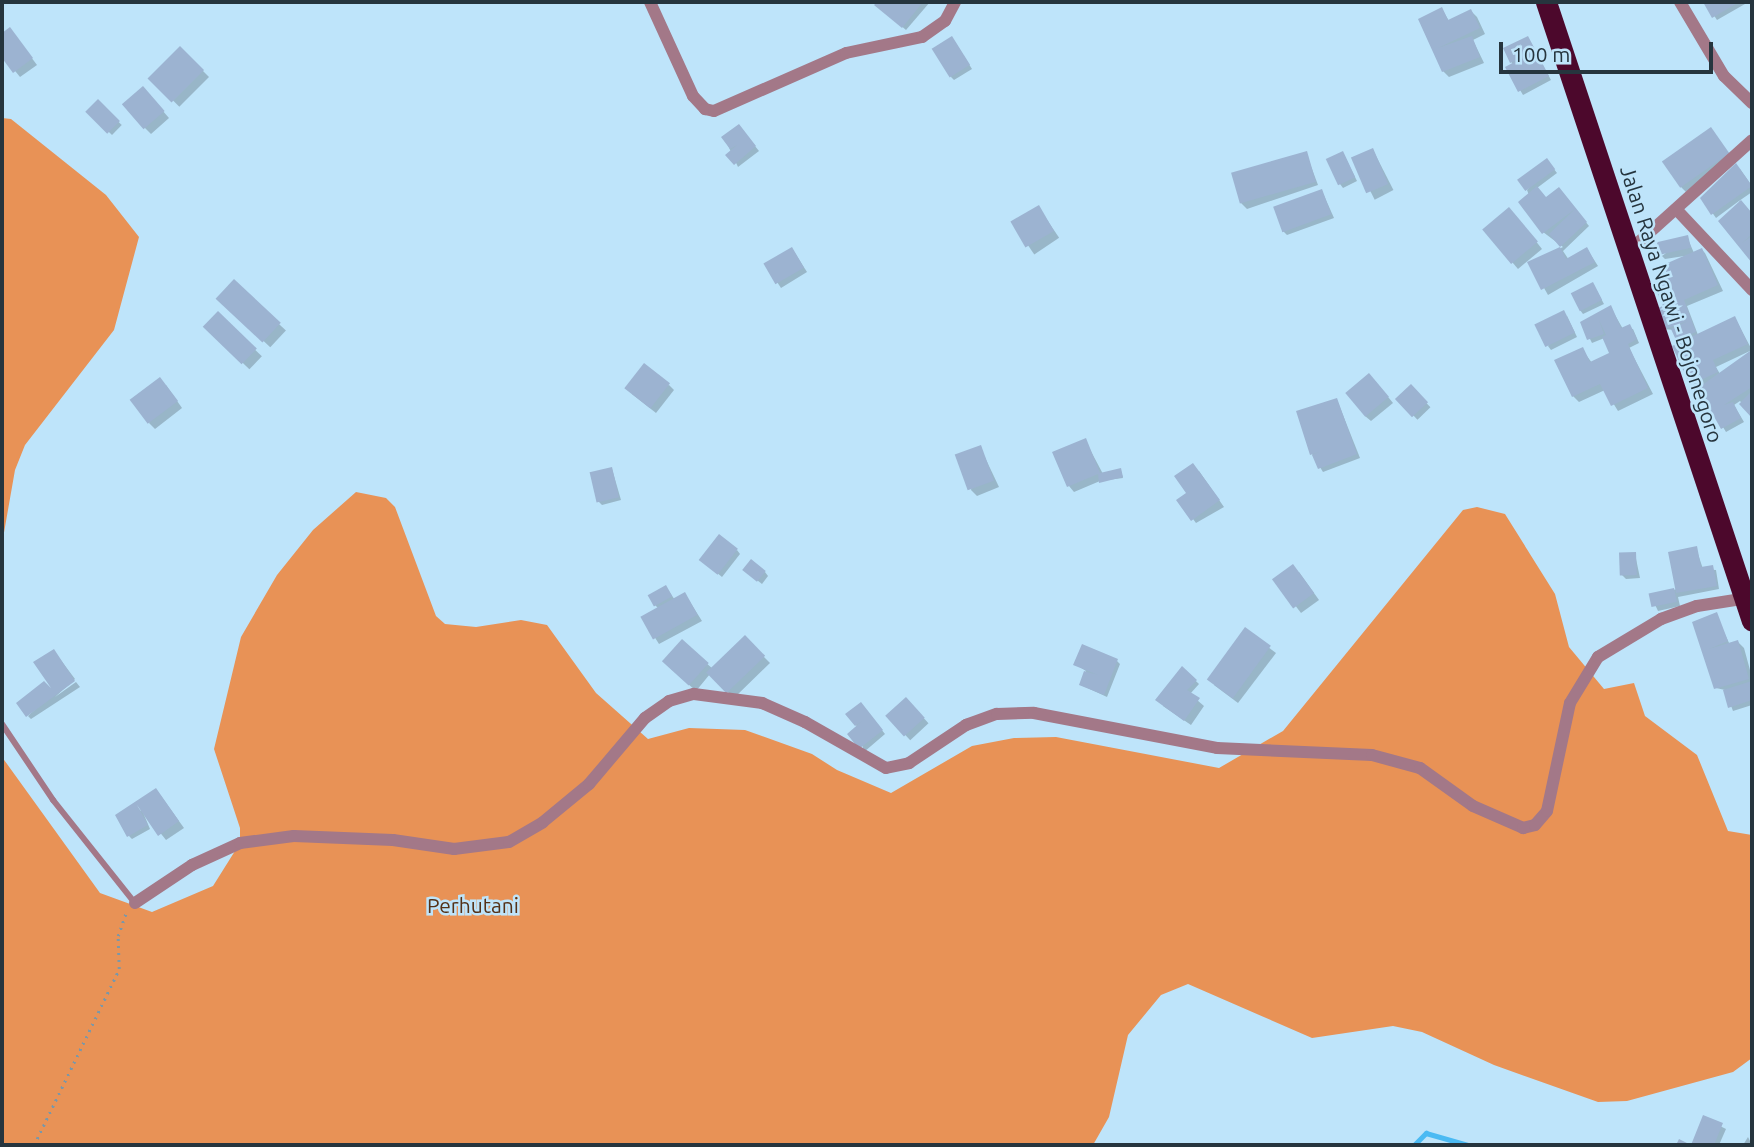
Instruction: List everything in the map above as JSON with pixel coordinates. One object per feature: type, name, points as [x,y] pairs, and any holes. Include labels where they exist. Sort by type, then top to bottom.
[{"type":"highway","name":"Jalan Raya Ngawi - Bojonegoro","points":[[1546,2],[1630,250],[1741,598],[1752,621]]},
{"type":"street","points":[[650,2],[693,96],[705,109],[714,111],[846,53],[922,37],[945,21],[955,2]]},
{"type":"street","points":[[1680,2],[1724,76],[1752,103]]},
{"type":"street","points":[[1630,250],[1752,140]]},
{"type":"street","points":[[1676,209],[1752,290]]},
{"type":"street","points":[[135,903],[202,859],[240,843],[294,836],[393,839],[454,849],[509,842],[543,822],[589,784],[652,713],[669,701],[694,694],[762,703],[806,722],[886,768],[909,763],[966,725],[998,714],[1034,713],[1217,748],[1372,755],[1420,768],[1473,806],[1523,828],[1535,825],[1547,811],[1570,703],[1598,657],[1661,619],[1698,606],[1741,598]]},
{"type":"lane","points":[[2,724],[53,800],[135,903]]},
{"type":"path","points":[[34,1145],[120,969],[120,918],[135,903]]},
{"type":"green space","points":[[2,118],[11,119],[106,195],[139,237],[114,330],[25,445],[15,470],[2,544]]},
{"type":"green space","name":"Perhutani","points":[[356,492],[386,498],[395,507],[436,616],[445,624],[476,627],[521,620],[547,625],[596,693],[648,739],[689,728],[745,730],[812,754],[837,770],[891,793],[972,746],[1014,738],[1056,737],[1219,768],[1283,731],[1463,510],[1477,507],[1505,514],[1555,594],[1569,647],[1604,689],[1634,683],[1645,716],[1697,755],[1728,831],[1752,835],[1752,1058],[1733,1072],[1627,1101],[1598,1102],[1494,1065],[1422,1032],[1393,1026],[1312,1038],[1188,984],[1161,995],[1128,1035],[1109,1117],[1093,1145],[2,1145],[2,757],[100,893],[152,912],[213,886],[240,843],[240,828],[214,749],[241,637],[277,575],[313,530]]},
{"type":"building","points":[[877,2],[923,2],[902,28],[874,5]]},
{"type":"building","points":[[1703,2],[1739,2],[1712,18]]},
{"type":"building","points":[[1442,7],[1448,20],[1471,9],[1480,28],[1438,48],[1472,36],[1480,57],[1442,72],[1418,19]]},
{"type":"building","points":[[10,27],[33,58],[13,73],[2,58],[2,33]]},
{"type":"building","points":[[952,36],[970,65],[950,78],[932,49]]},
{"type":"building","points":[[1528,36],[1549,76],[1518,92],[1505,67],[1520,59],[1510,63],[1503,48]]},
{"type":"building","points":[[180,46],[204,70],[172,103],[147,79]]},
{"type":"building","points":[[143,86],[165,111],[144,129],[122,104]]},
{"type":"building","points":[[98,99],[120,121],[107,134],[85,112]]},
{"type":"building","points":[[739,124],[756,146],[734,165],[725,155],[737,145],[730,149],[721,137]]},
{"type":"building","points":[[1711,127],[1729,153],[1680,188],[1662,161]]},
{"type":"building","points":[[1373,148],[1388,184],[1366,193],[1351,157]]},
{"type":"building","points":[[1307,151],[1316,182],[1240,204],[1231,173]]},
{"type":"building","points":[[1343,151],[1355,177],[1338,185],[1326,159]]},
{"type":"building","points":[[1547,158],[1555,169],[1525,191],[1517,180]]},
{"type":"building","points":[[1736,163],[1752,186],[1711,215],[1700,198]]},
{"type":"building","points":[[1537,186],[1546,197],[1559,187],[1587,222],[1560,247],[1549,234],[1575,209],[1542,234],[1518,202]]},
{"type":"building","points":[[1322,189],[1331,214],[1282,232],[1273,207]]},
{"type":"building","points":[[1741,200],[1752,213],[1752,234],[1742,243],[1752,236],[1752,263],[1718,221]]},
{"type":"building","points":[[1039,205],[1054,231],[1025,247],[1010,222]]},
{"type":"building","points":[[1509,207],[1538,241],[1511,264],[1482,229]]},
{"type":"building","points":[[1688,235],[1691,248],[1660,255],[1657,242]]},
{"type":"building","points":[[792,247],[804,268],[775,284],[763,264]]},
{"type":"building","points":[[1560,247],[1566,259],[1587,247],[1595,262],[1541,290],[1527,262]]},
{"type":"building","points":[[1702,248],[1718,285],[1684,300],[1696,332],[1676,340],[1671,329],[1688,321],[1662,330],[1655,309],[1663,306],[1653,283],[1668,276],[1663,265]]},
{"type":"building","points":[[234,279],[281,323],[262,342],[216,299]]},
{"type":"building","points":[[1593,282],[1602,300],[1580,311],[1571,293]]},
{"type":"building","points":[[1611,305],[1621,328],[1630,324],[1637,339],[1628,344],[1648,388],[1611,406],[1600,384],[1572,397],[1554,360],[1583,347],[1590,362],[1609,353],[1602,337],[1606,335],[1599,320],[1604,334],[1587,340],[1580,322]]},
{"type":"building","points":[[1564,310],[1575,332],[1545,347],[1534,324]]},
{"type":"building","points":[[218,311],[257,349],[242,364],[203,327]]},
{"type":"building","points":[[1735,316],[1748,344],[1713,360],[1718,372],[1690,385],[1672,346]]},
{"type":"building","points":[[1750,351],[1752,387],[1724,405],[1733,402],[1741,418],[1721,429],[1698,388]]},
{"type":"building","points":[[644,363],[670,383],[650,409],[624,388]]},
{"type":"building","points":[[1369,373],[1389,397],[1365,417],[1345,393]]},
{"type":"building","points":[[160,377],[178,401],[148,424],[130,400]]},
{"type":"building","points":[[1411,384],[1428,402],[1412,417],[1395,399]]},
{"type":"building","points":[[1752,391],[1752,418],[1739,404]]},
{"type":"building","points":[[1337,398],[1357,454],[1318,469],[1312,455],[1319,452],[1310,455],[1296,411]]},
{"type":"building","points":[[1086,438],[1100,473],[1121,468],[1123,477],[1099,483],[1098,474],[1067,487],[1052,452]]},
{"type":"building","points":[[981,445],[994,481],[968,490],[955,455]]},
{"type":"building","points":[[1193,463],[1220,500],[1191,521],[1176,500],[1186,493],[1174,476]]},
{"type":"building","points":[[612,467],[619,497],[597,502],[590,472]]},
{"type":"building","points":[[719,534],[738,549],[718,575],[699,560]]},
{"type":"building","points":[[1697,546],[1701,567],[1713,565],[1717,586],[1676,593],[1668,552]]},
{"type":"building","points":[[1636,552],[1637,575],[1620,576],[1619,553]]},
{"type":"building","points":[[751,559],[766,571],[757,582],[742,570]]},
{"type":"building","points":[[1293,564],[1314,593],[1293,608],[1272,579]]},
{"type":"building","points":[[666,585],[672,596],[654,607],[648,595]]},
{"type":"building","points":[[1674,588],[1677,602],[1651,607],[1649,593]]},
{"type":"building","points":[[685,592],[698,615],[653,639],[640,617]]},
{"type":"building","points":[[1717,612],[1728,641],[1709,649],[1738,640],[1749,679],[1714,689],[1692,622]]},
{"type":"building","points":[[1245,627],[1271,646],[1233,698],[1207,680]]},
{"type":"building","points":[[745,635],[765,656],[726,693],[706,673]]},
{"type":"building","points":[[682,639],[709,663],[689,685],[662,661]]},
{"type":"building","points":[[1082,644],[1118,659],[1104,695],[1079,685],[1084,671],[1098,675],[1073,665]]},
{"type":"building","points":[[54,649],[75,681],[26,717],[16,703],[44,681],[51,688],[33,662]]},
{"type":"building","points":[[1182,666],[1197,680],[1187,690],[1200,698],[1184,721],[1155,700]]},
{"type":"building","points":[[1752,681],[1752,700],[1728,708],[1723,690]]},
{"type":"building","points":[[906,697],[925,718],[904,737],[885,716]]},
{"type":"building","points":[[861,702],[883,730],[859,749],[847,734],[862,721],[855,726],[845,714]]},
{"type":"building","points":[[156,788],[179,821],[158,836],[137,805],[148,825],[127,837],[115,815]]},
{"type":"building","points":[[1703,1115],[1723,1123],[1714,1145],[1691,1145]]},
{"type":"building","points":[[1679,1139],[1691,1145],[1676,1145]]},
{"type":"waterway","points":[[1414,1145],[1426,1133],[1468,1145]]},
{"type":"waterway","points":[[1194,1145],[1204,1145]]}]
